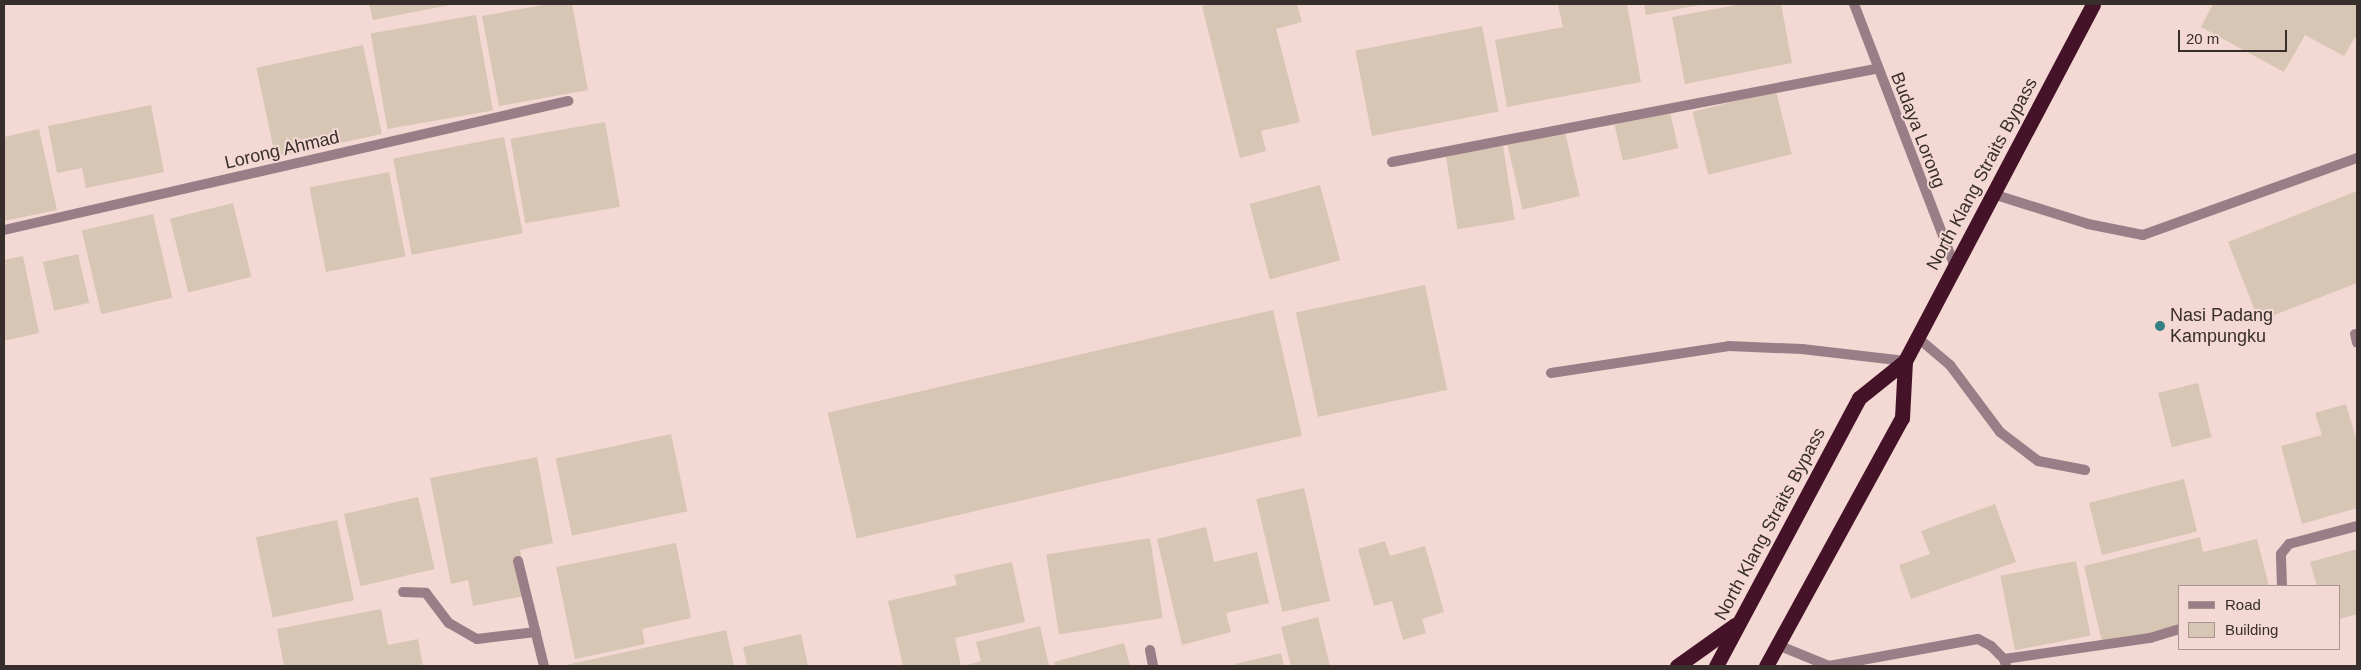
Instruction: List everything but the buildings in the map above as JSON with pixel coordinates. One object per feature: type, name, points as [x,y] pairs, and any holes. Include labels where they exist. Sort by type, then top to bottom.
[{"type":"highway","name":"North Klang Straits Bypass","points":[[1716,666],[1859,398],[1905,361],[2092,4]]},
{"type":"highway","name":"North Klang Straits Bypass","points":[[1766,666],[1902,418],[1905,361]]},
{"type":"highway","points":[[1677,666],[1738,622]]},
{"type":"street","name":"Budaya Lorong","points":[[1854,4],[1877,69],[1955,267]]},
{"type":"street","points":[[1392,162],[1877,69]]},
{"type":"street","name":"Lorong Ahmad","points":[[4,230],[568,101]]},
{"type":"street","points":[[1993,194],[2088,224],[2143,235],[2357,158]]},
{"type":"street","points":[[1918,338],[1950,365],[2000,432],[2038,460],[2085,470]]},
{"type":"street","points":[[1551,373],[1729,346],[1802,349],[1905,361]]},
{"type":"street","points":[[2282,585],[2281,554],[2289,544],[2357,526]]},
{"type":"street","points":[[518,561],[544,666]]},
{"type":"street","points":[[403,592],[426,593],[449,622],[477,639],[536,632]]},
{"type":"street","points":[[1778,645],[1829,666],[1978,639],[1991,646],[2005,662],[2150,638],[2178,630]]},
{"type":"street","points":[[1150,650],[1153,666]]},
{"type":"place","name":"Nasi Padang Kampungku","points":[[2160,326]]}]
